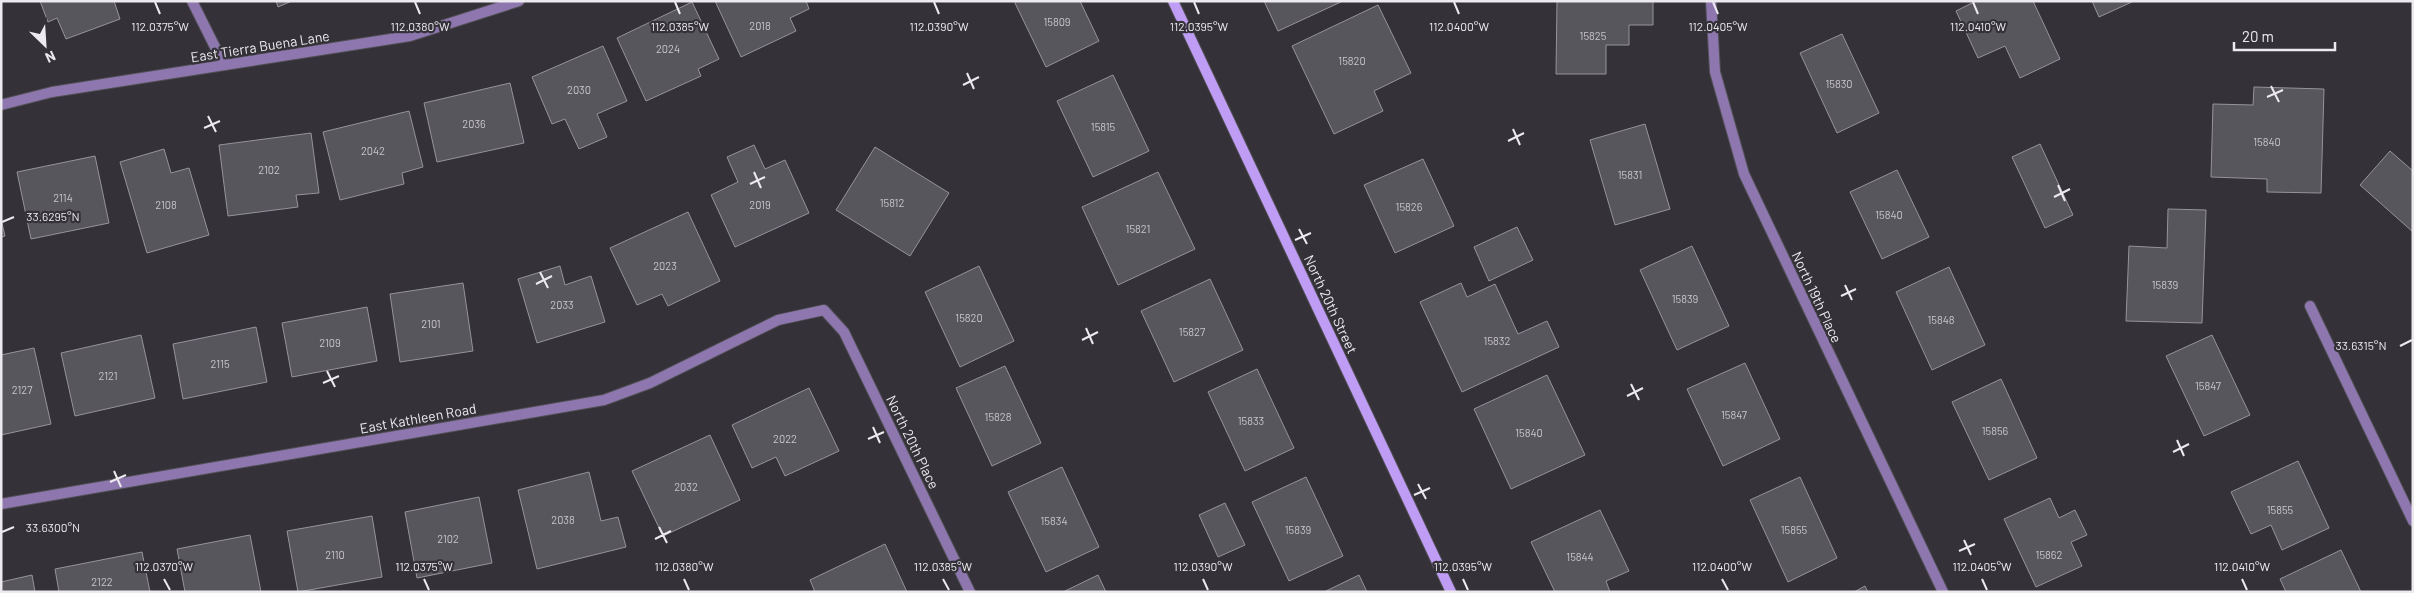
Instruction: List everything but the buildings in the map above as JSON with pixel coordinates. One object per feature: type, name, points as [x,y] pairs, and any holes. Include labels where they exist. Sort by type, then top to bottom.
[{"type":"street","points":[[192,1],[224,65]]},
{"type":"street","name":"East Tierra Buena Lane","points":[[1,105],[52,92],[410,36],[519,1]]},
{"type":"street","name":"North 20th Street","points":[[1173,1],[1451,592]]},
{"type":"street","name":"North 19th Place","points":[[1711,1],[1715,72],[1744,174],[1943,592]]},
{"type":"street","points":[[2310,306],[2413,521]]},
{"type":"street","name":"East Kathleen Road","points":[[1,504],[604,400],[650,384],[778,320],[824,310]]},
{"type":"street","name":"North 20th Place","points":[[824,310],[844,332],[970,592]]}]
